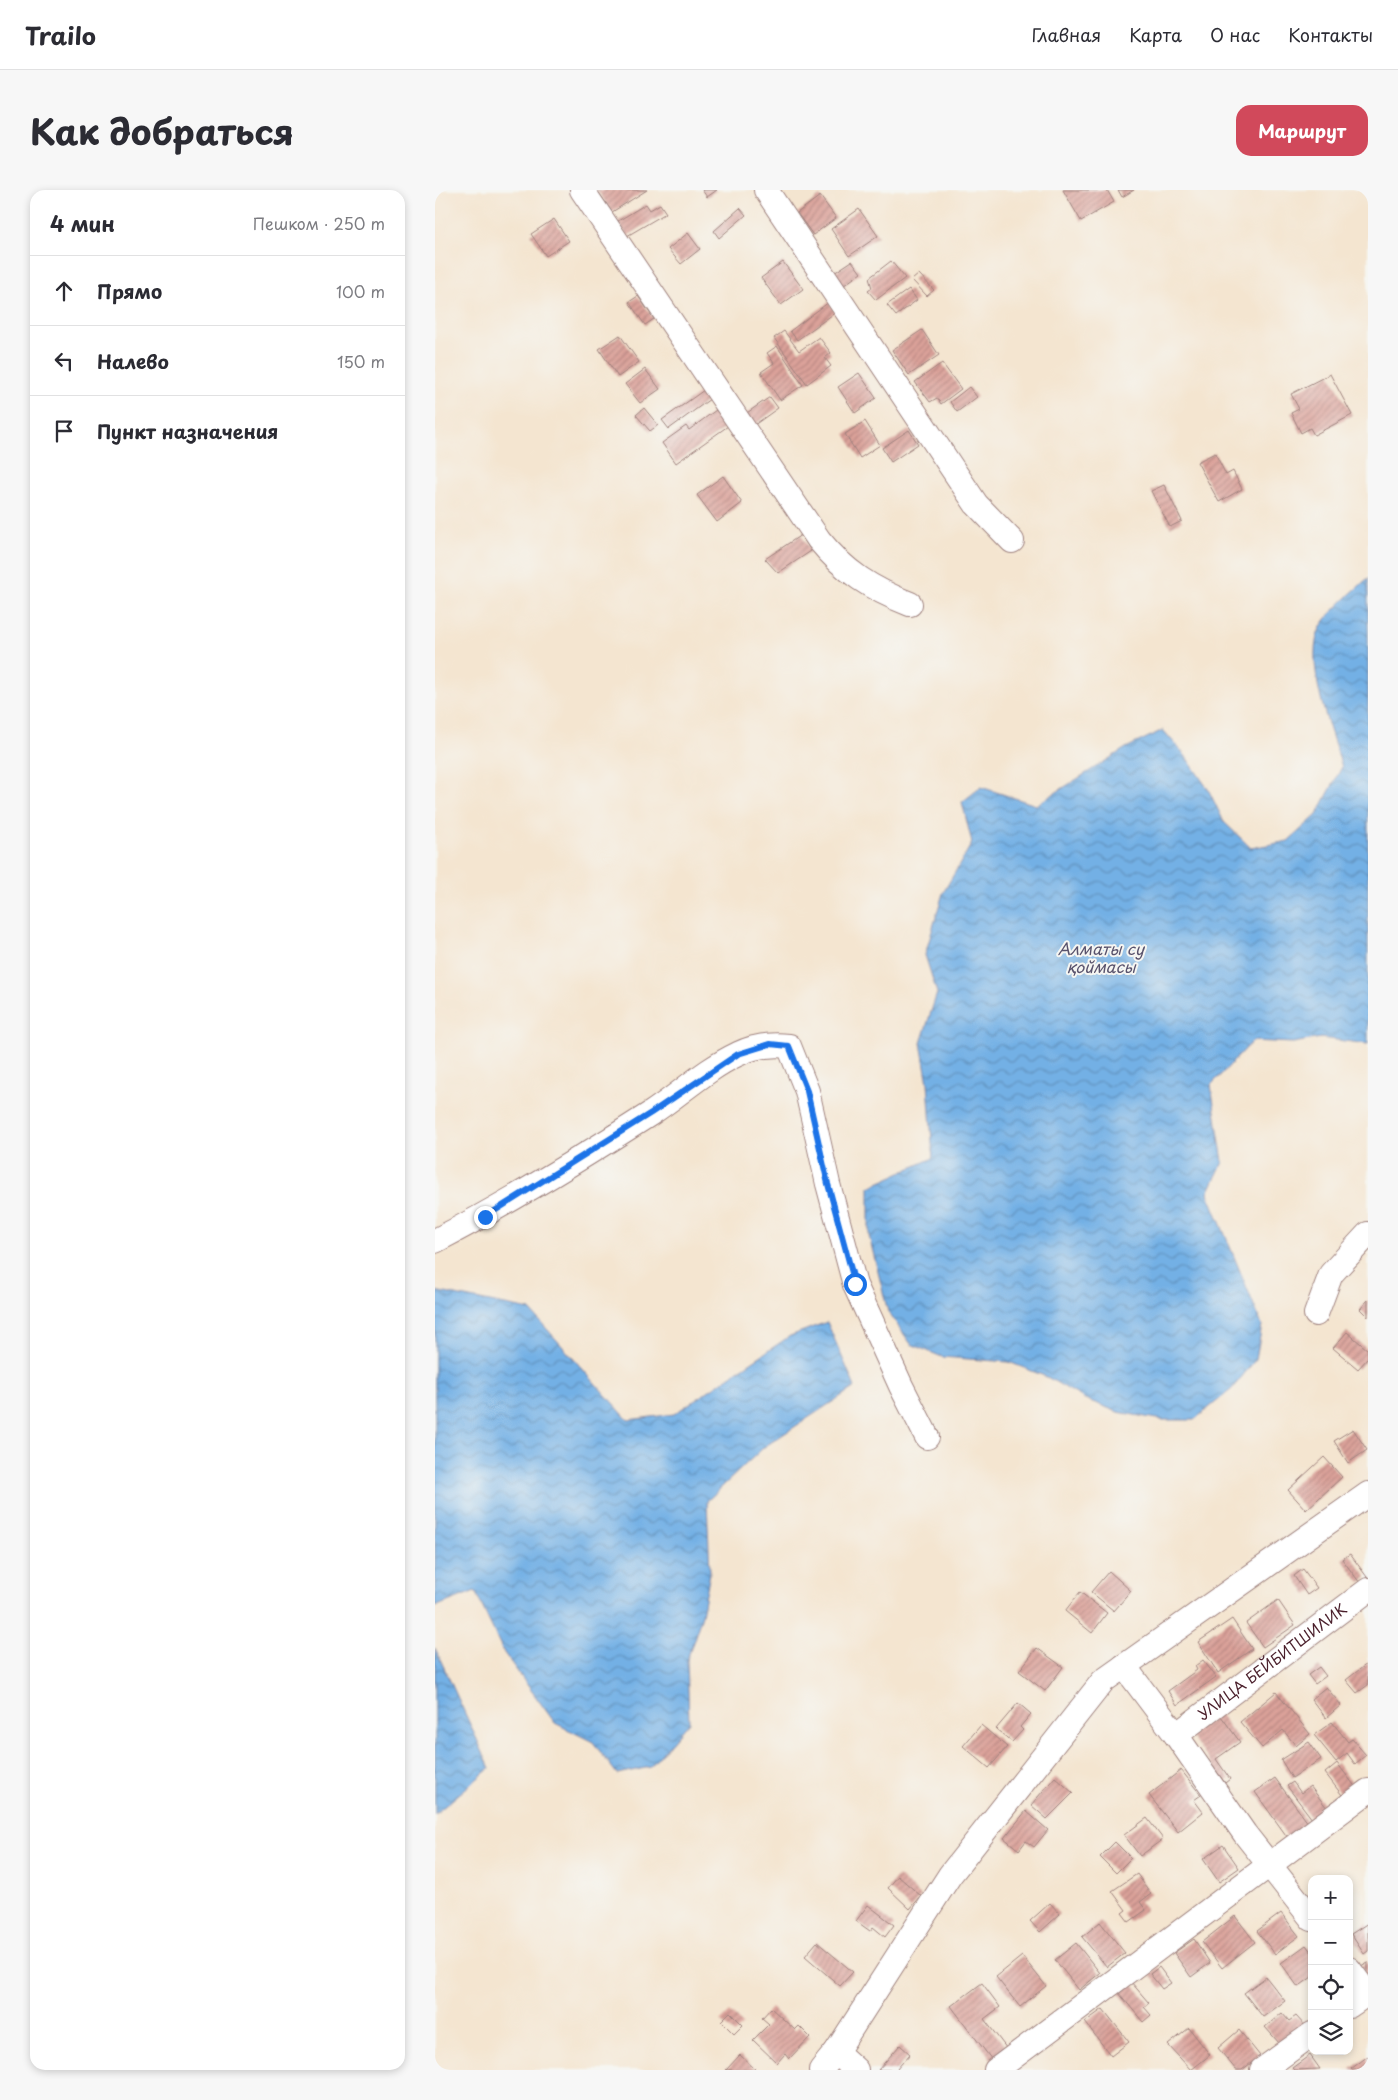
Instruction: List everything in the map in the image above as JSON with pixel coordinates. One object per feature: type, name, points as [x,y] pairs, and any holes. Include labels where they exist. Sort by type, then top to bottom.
[{"type":"street","points":[[581,190],[819,540],[836,562],[860,580],[884,594],[910,604]]},
{"type":"street","points":[[766,190],[976,504],[1012,541]]},
{"type":"street","points":[[435,1241],[485,1217],[533,1188],[651,1113],[738,1054],[770,1044],[789,1046],[807,1091],[828,1184],[855,1284],[901,1386],[927,1437]]},
{"type":"street","points":[[1316,1314],[1331,1274],[1368,1234]]},
{"type":"street","points":[[855,2070],[829,2061],[950,1874],[1103,1681],[1368,1494]]},
{"type":"street","name":"УЛИЦА БЕЙБИТШИЛИК","points":[[1177,1735],[1368,1590]]},
{"type":"street","points":[[1124,1666],[1177,1735],[1245,1834],[1271,1864],[1308,1914]]},
{"type":"street","points":[[995,2070],[1368,1792]]},
{"type":"street","points":[[1353,1978],[1363,1997]]},
{"type":"street","points":[[1262,2070],[1308,2037]]},
{"type":"water","name":"Алматы су қоймасы","points":[[1368,578],[1368,1044],[1321,1038],[1293,1043],[1253,1041],[1211,1085],[1223,1162],[1208,1193],[1262,1325],[1256,1359],[1232,1389],[1194,1420],[1162,1420],[1118,1412],[1085,1399],[1047,1377],[1009,1362],[942,1357],[911,1344],[888,1312],[869,1236],[869,1187],[933,1158],[928,1083],[921,1043],[937,993],[925,955],[943,893],[972,843],[962,802],[981,787],[1036,805],[1126,748],[1163,730],[1184,754],[1208,789],[1224,822],[1251,848],[1288,841],[1317,815],[1342,767],[1320,696],[1316,675],[1316,639],[1322,625],[1331,613]]},
{"type":"water","points":[[435,1291],[530,1310],[628,1420],[674,1414],[790,1336],[827,1322],[855,1387],[764,1447],[707,1501],[710,1573],[702,1615],[687,1660],[689,1722],[650,1767],[617,1774],[593,1742],[555,1723],[504,1653],[475,1591],[435,1607]]},
{"type":"water","points":[[435,1648],[490,1768],[435,1814]]},
{"type":"building","points":[[597,190],[647,190],[612,212]]},
{"type":"building","points":[[702,190],[717,190],[707,197]]},
{"type":"building","points":[[1063,190],[1107,190],[1114,202],[1081,221]]},
{"type":"building","points":[[1118,190],[1134,190],[1122,197]]},
{"type":"building","points":[[820,196],[836,218],[813,235],[797,213]]},
{"type":"building","points":[[646,204],[650,210],[660,204],[666,213],[627,236],[618,221]]},
{"type":"building","points":[[740,208],[746,215],[719,238],[714,231]]},
{"type":"building","points":[[859,209],[878,236],[849,256],[831,229]]},
{"type":"building","points":[[554,219],[569,241],[546,256],[531,234]]},
{"type":"building","points":[[688,233],[700,249],[681,264],[668,249]]},
{"type":"building","points":[[852,261],[861,273],[840,288],[831,275]]},
{"type":"building","points":[[891,261],[905,278],[876,300],[868,291],[872,288],[869,278]]},
{"type":"building","points":[[783,262],[803,289],[781,305],[761,278]]},
{"type":"building","points":[[919,274],[934,290],[927,296],[912,280]]},
{"type":"building","points":[[909,289],[917,300],[896,316],[887,305]]},
{"type":"building","points":[[638,296],[654,319],[645,325],[629,302]]},
{"type":"building","points":[[829,302],[836,312],[797,340],[790,331]]},
{"type":"building","points":[[922,330],[939,355],[909,375],[892,350]]},
{"type":"building","points":[[784,331],[799,351],[819,337],[831,353],[825,358],[831,366],[807,384],[774,338]]},
{"type":"building","points":[[620,335],[639,362],[618,377],[599,349]]},
{"type":"building","points":[[777,346],[803,385],[780,400],[761,372],[774,363],[767,353]]},
{"type":"building","points":[[942,363],[961,389],[941,404],[937,398],[930,402],[915,382]]},
{"type":"building","points":[[645,369],[660,389],[640,403],[625,384]]},
{"type":"building","points":[[859,373],[876,398],[855,413],[838,387]]},
{"type":"building","points":[[1330,374],[1352,415],[1314,435],[1310,428],[1301,433],[1291,413],[1299,409],[1291,394]]},
{"type":"building","points":[[969,387],[977,397],[957,412],[950,402]]},
{"type":"building","points":[[704,390],[710,399],[669,429],[662,420]]},
{"type":"building","points":[[770,397],[778,408],[750,428],[741,417]]},
{"type":"building","points":[[644,408],[658,425],[650,431],[636,415]]},
{"type":"building","points":[[716,410],[728,426],[676,463],[662,443],[686,426],[689,430]]},
{"type":"building","points":[[865,421],[880,445],[860,458],[845,434]]},
{"type":"building","points":[[909,430],[918,444],[891,462],[882,448]]},
{"type":"building","points":[[1215,453],[1226,475],[1233,471],[1242,489],[1219,502],[1197,462]]},
{"type":"building","points":[[723,476],[742,503],[717,522],[697,495]]},
{"type":"building","points":[[1164,485],[1182,521],[1170,527],[1151,491]]},
{"type":"building","points":[[801,535],[811,551],[778,573],[765,559]]},
{"type":"building","points":[[1368,1300],[1368,1317],[1360,1309]]},
{"type":"building","points":[[1347,1332],[1368,1350],[1368,1358],[1358,1369],[1333,1348]]},
{"type":"building","points":[[1353,1429],[1367,1450],[1348,1463],[1334,1441]]},
{"type":"building","points":[[1324,1457],[1342,1477],[1306,1510],[1288,1490]]},
{"type":"building","points":[[1350,1554],[1367,1577],[1360,1583],[1342,1559]]},
{"type":"building","points":[[1303,1569],[1317,1588],[1307,1595],[1294,1576]]},
{"type":"building","points":[[1109,1571],[1131,1591],[1114,1611],[1091,1592]]},
{"type":"building","points":[[1080,1592],[1107,1613],[1092,1633],[1065,1611]]},
{"type":"building","points":[[1278,1600],[1295,1625],[1263,1647],[1246,1623]]},
{"type":"building","points":[[1232,1619],[1252,1649],[1218,1673],[1198,1642]]},
{"type":"building","points":[[1037,1648],[1063,1667],[1045,1691],[1019,1671]]},
{"type":"building","points":[[1203,1660],[1216,1677],[1177,1705],[1168,1691],[1197,1670],[1195,1666]]},
{"type":"building","points":[[1368,1663],[1368,1685],[1357,1693],[1346,1680]]},
{"type":"building","points":[[1319,1667],[1326,1676],[1315,1684],[1308,1675]]},
{"type":"building","points":[[1326,1687],[1341,1705],[1326,1718],[1311,1699]]},
{"type":"building","points":[[1276,1692],[1310,1734],[1296,1746],[1283,1730],[1262,1748],[1240,1722]]},
{"type":"building","points":[[1018,1703],[1031,1714],[1020,1727],[1023,1730],[1012,1742],[996,1729]]},
{"type":"building","points":[[1218,1712],[1240,1742],[1216,1759],[1230,1779],[1225,1783],[1189,1733]]},
{"type":"building","points":[[1332,1722],[1348,1742],[1352,1739],[1366,1755],[1355,1764],[1347,1753],[1336,1762],[1314,1735]]},
{"type":"building","points":[[981,1725],[1007,1747],[989,1768],[963,1746]]},
{"type":"building","points":[[1309,1742],[1321,1759],[1292,1778],[1281,1760]]},
{"type":"building","points":[[1337,1763],[1357,1789],[1345,1799],[1325,1773]]},
{"type":"building","points":[[1181,1770],[1201,1795],[1194,1800],[1203,1812],[1178,1832],[1149,1795]]},
{"type":"building","points":[[1055,1777],[1073,1793],[1047,1819],[1031,1805]]},
{"type":"building","points":[[1275,1778],[1308,1823],[1288,1838],[1255,1792]]},
{"type":"building","points":[[1293,1782],[1301,1793],[1310,1786],[1327,1808],[1312,1819],[1287,1786]]},
{"type":"building","points":[[1026,1811],[1048,1830],[1034,1847],[1026,1841],[1019,1850],[1004,1838]]},
{"type":"building","points":[[1147,1818],[1163,1839],[1140,1856],[1124,1835]]},
{"type":"building","points":[[1115,1842],[1131,1858],[1116,1873],[1100,1857]]},
{"type":"building","points":[[1223,1845],[1239,1868],[1219,1882],[1203,1859]]},
{"type":"building","points":[[1137,1874],[1151,1894],[1140,1902],[1146,1910],[1129,1922],[1122,1913],[1126,1910],[1112,1891]]},
{"type":"building","points":[[898,1876],[921,1896],[910,1909],[888,1888]]},
{"type":"building","points":[[1050,1903],[1060,1914],[1040,1932],[1030,1921]]},
{"type":"building","points":[[868,1905],[894,1925],[885,1937],[873,1927],[870,1931],[856,1921]]},
{"type":"building","points":[[1281,1913],[1299,1936],[1275,1954],[1257,1931]]},
{"type":"building","points":[[1235,1916],[1255,1942],[1222,1968],[1202,1942]]},
{"type":"building","points":[[1100,1922],[1125,1953],[1107,1967],[1082,1937]]},
{"type":"building","points":[[1368,1923],[1368,1951],[1364,1954],[1353,1937],[1353,1933]]},
{"type":"building","points":[[1194,1939],[1210,1963],[1191,1977],[1174,1953]]},
{"type":"building","points":[[817,1942],[853,1972],[840,1986],[805,1956]]},
{"type":"building","points":[[1076,1943],[1100,1973],[1079,1990],[1055,1960]]},
{"type":"building","points":[[1306,1945],[1308,1948],[1308,1980],[1298,1987],[1281,1963]]},
{"type":"building","points":[[1022,1956],[1046,1986],[1020,2007],[996,1977]]},
{"type":"building","points":[[1368,1962],[1368,1977],[1361,1966]]},
{"type":"building","points":[[1159,1967],[1171,1983],[1162,1989],[1150,1974]]},
{"type":"building","points":[[1266,1977],[1285,2001],[1263,2017],[1244,1993]]},
{"type":"building","points":[[1131,1982],[1149,2003],[1144,2007],[1151,2015],[1143,2022],[1118,1992]]},
{"type":"building","points":[[982,1983],[1000,2007],[984,2019],[1007,2049],[992,2060],[951,2006]]},
{"type":"building","points":[[771,2008],[795,2030],[799,2026],[810,2037],[789,2059],[785,2054],[777,2063],[753,2040],[769,2024],[762,2018]]},
{"type":"building","points":[[1103,2009],[1129,2042],[1111,2056],[1085,2022]]},
{"type":"building","points":[[730,2012],[743,2025],[734,2034],[721,2021]]},
{"type":"building","points":[[1282,2013],[1289,2021],[1296,2016],[1306,2027],[1297,2035],[1294,2032],[1280,2044],[1265,2027]]},
{"type":"building","points":[[1189,2028],[1210,2055],[1191,2070],[1168,2045]]},
{"type":"building","points":[[1239,2030],[1260,2056],[1242,2070],[1236,2070],[1218,2048]]},
{"type":"building","points":[[900,2045],[910,2054],[896,2070],[878,2070]]},
{"type":"building","points":[[740,2055],[756,2070],[726,2070]]},
{"type":"building","points":[[1310,2055],[1320,2069],[1294,2070],[1292,2068]]},
{"type":"building","points":[[1368,2056],[1368,2070],[1351,2069]]},
{"type":"route","points":[[485,1217],[651,1113],[738,1054],[770,1044],[789,1046],[807,1091],[828,1184],[855,1284]]}]
